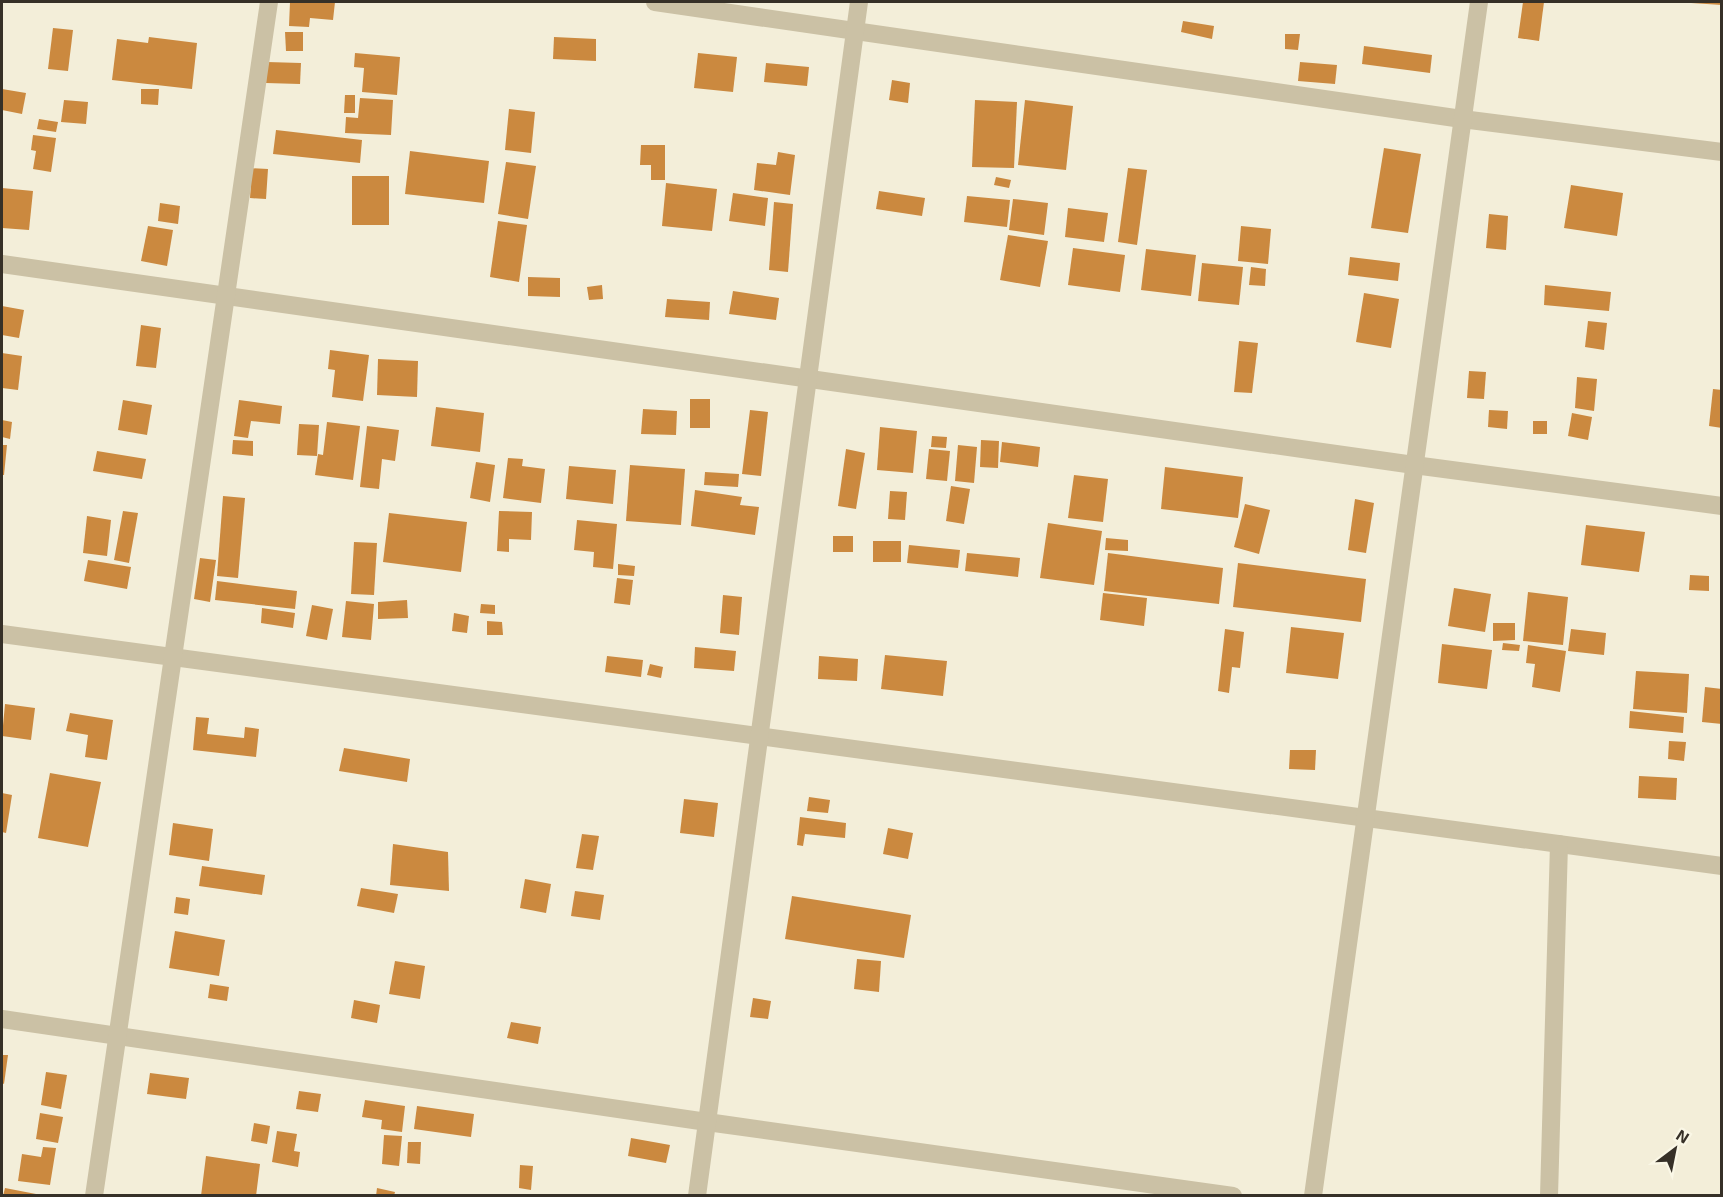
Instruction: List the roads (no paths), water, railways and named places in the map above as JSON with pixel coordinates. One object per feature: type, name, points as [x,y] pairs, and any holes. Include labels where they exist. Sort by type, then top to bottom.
[{"type":"street","points":[[94,1196],[269,2]]},
{"type":"street","points":[[655,2],[1462,119],[1722,152]]},
{"type":"street","points":[[697,1196],[859,2]]},
{"type":"street","points":[[1312,1196],[1479,2]]},
{"type":"street","points":[[2,264],[1414,465],[1722,506]]},
{"type":"street","points":[[2,634],[1722,866]]},
{"type":"street","points":[[1549,1196],[1559,844]]},
{"type":"street","points":[[2,1019],[1233,1196]]}]
